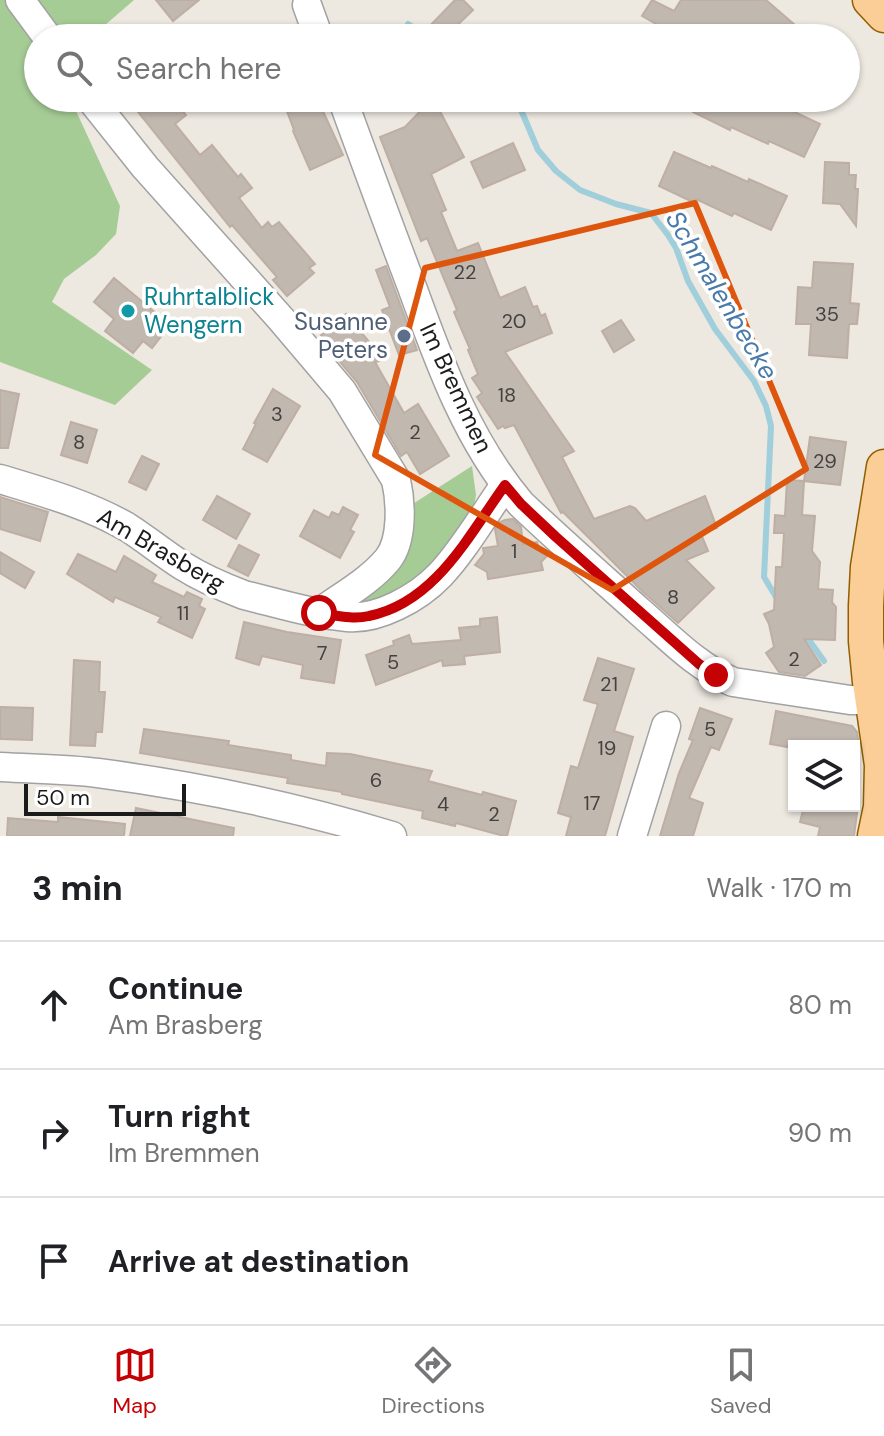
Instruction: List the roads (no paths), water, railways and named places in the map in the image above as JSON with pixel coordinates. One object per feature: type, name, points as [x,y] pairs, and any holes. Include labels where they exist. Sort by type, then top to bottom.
[{"type":"main road","points":[[875,836],[882,790],[882,747],[872,700],[866,606],[868,567],[884,467]]},
{"type":"street","points":[[20,0],[38,24]]},
{"type":"street","points":[[307,5],[314,24]]},
{"type":"street","points":[[101,112],[145,167],[342,391],[396,480],[400,496],[394,550],[376,571],[319,613]]},
{"type":"street","name":"Im Bremmen","points":[[347,112],[450,388],[483,453],[521,504],[681,648],[716,675],[733,682],[850,700],[872,700]]},
{"type":"street","name":"Am Brasberg","points":[[0,479],[105,516],[184,567],[228,589],[348,618],[367,617],[395,607],[439,577],[505,485]]},
{"type":"street","points":[[632,836],[666,726]]},
{"type":"street","points":[[0,767],[96,773],[186,787],[350,823],[392,836]]},
{"type":"waterway","name":"Schmalenbecke","points":[[522,112],[538,150],[556,171],[580,190],[651,213],[676,248],[688,281],[715,329],[754,381],[771,426],[764,577],[779,602]]},
{"type":"waterway","name":"Schmalenbecke","points":[[804,633],[824,661]]},
{"type":"place","name":"Ruhrtalblick Wengern","points":[[128,311]]},
{"type":"place","name":"Susanne Peters","points":[[404,336]]}]
